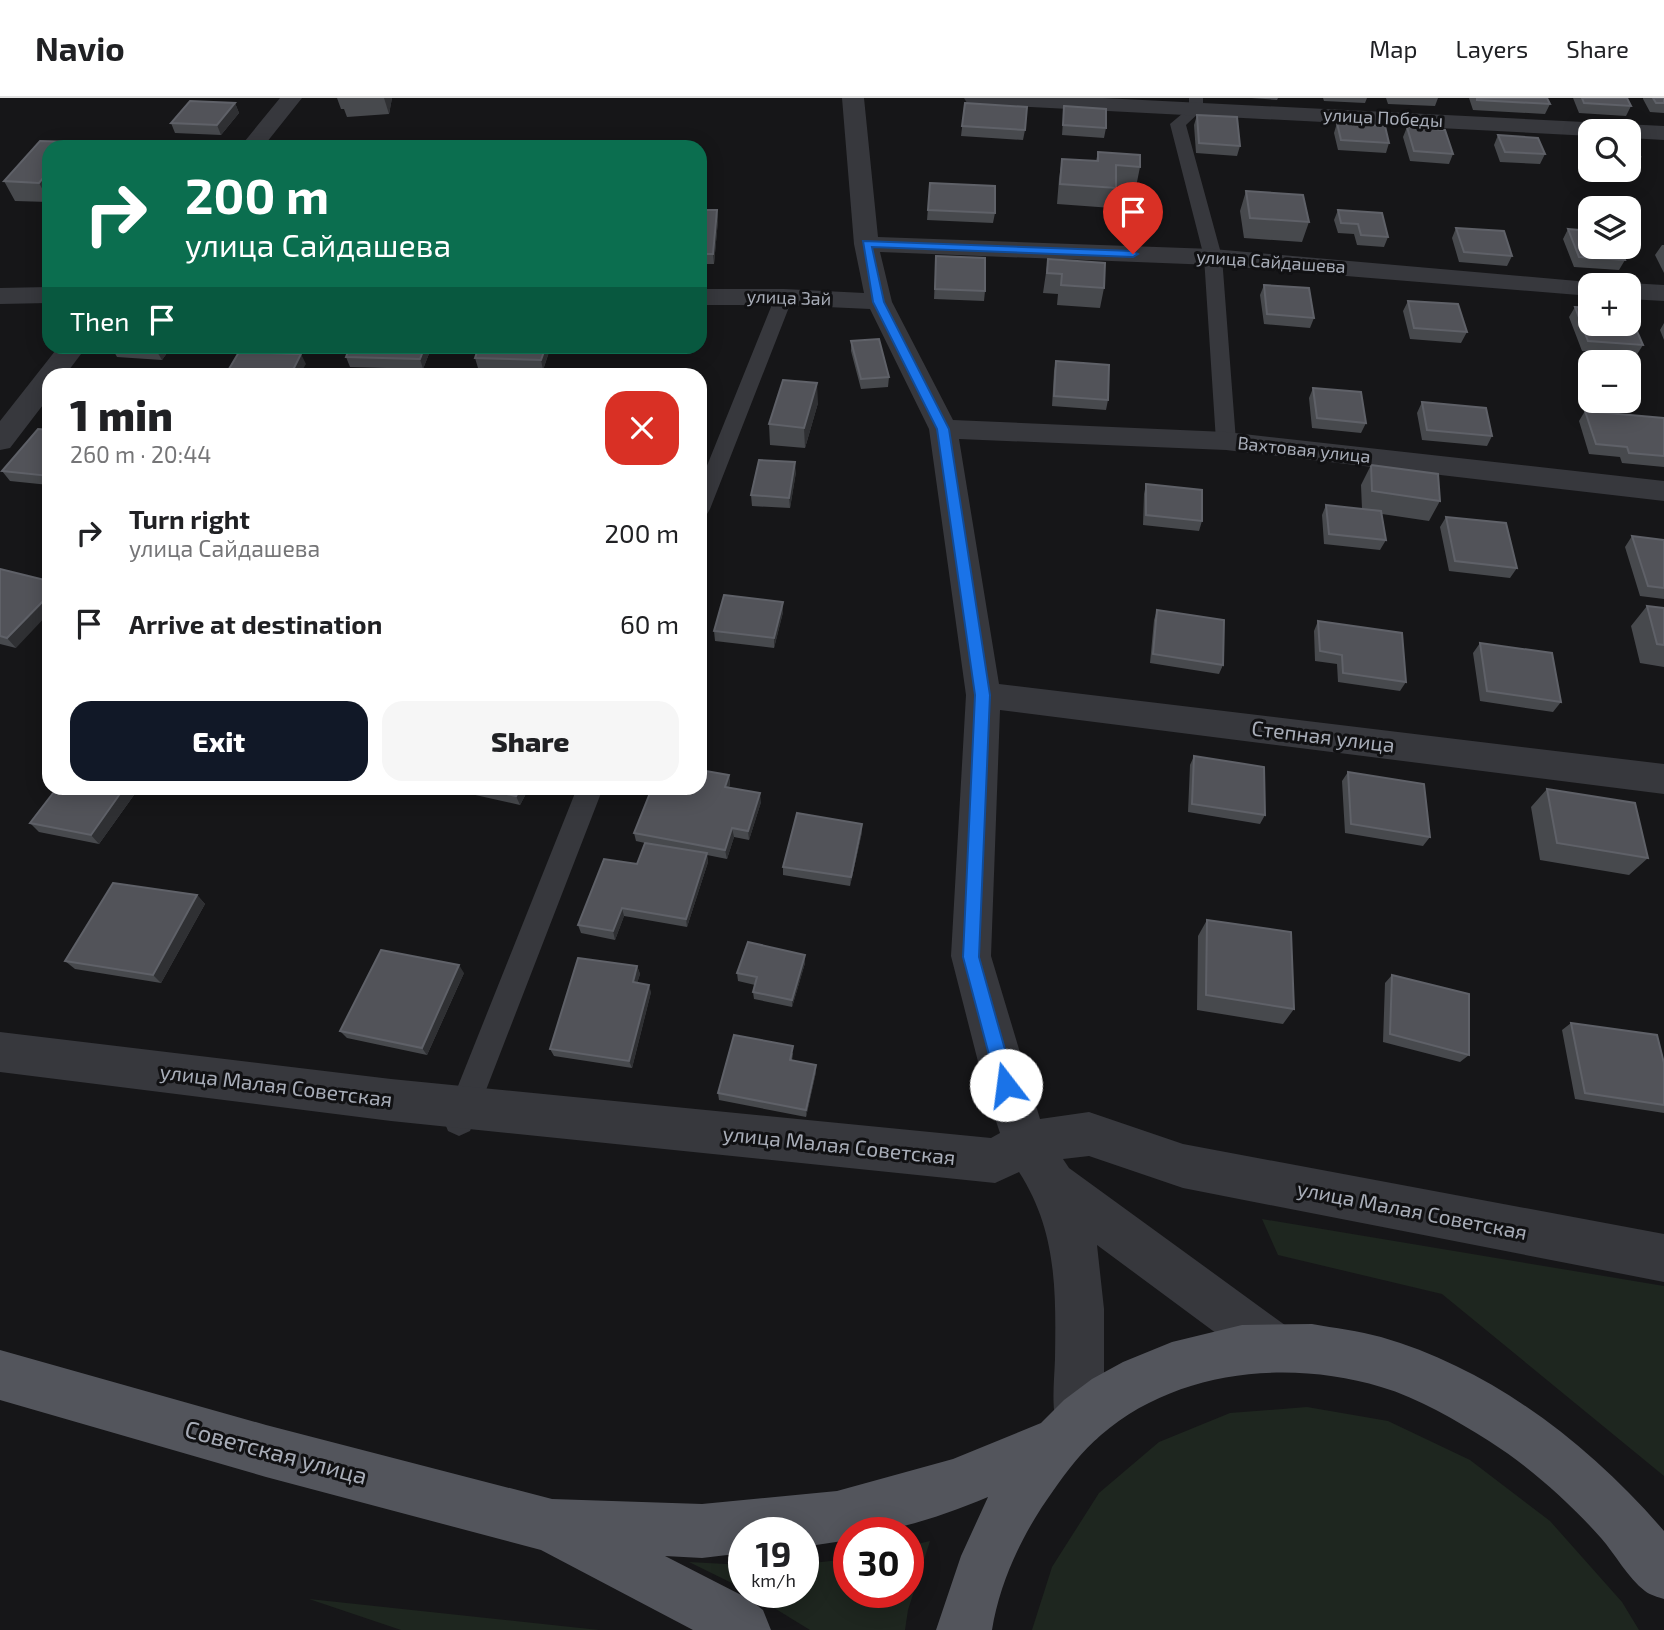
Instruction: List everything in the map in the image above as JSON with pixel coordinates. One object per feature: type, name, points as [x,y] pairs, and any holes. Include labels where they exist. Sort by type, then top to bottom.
[{"type":"main road","points":[[552,1526],[702,1531],[837,1517],[953,1485],[1069,1431],[1137,1380],[1203,1355],[1272,1345],[1338,1351],[1391,1366],[1472,1400],[1538,1444],[1602,1500],[1663,1571]]},
{"type":"main road","name":"Советская улица","points":[[0,1375],[266,1451],[552,1526]]},
{"type":"main road","points":[[964,1630],[965,1619],[1004,1519],[1069,1431]]},
{"type":"main road","points":[[552,1526],[729,1619],[743,1630]]},
{"type":"street","points":[[257,140],[291,98]]},
{"type":"street","points":[[853,98],[866,244],[878,302],[943,429],[982,695],[971,957],[1006,1085],[1026,1143],[1053,1184],[1075,1248],[1080,1309],[1069,1431]]},
{"type":"street","name":"улица Победы","points":[[975,98],[1196,103],[1664,133]]},
{"type":"street","name":"улица Сайдашева","points":[[866,244],[1213,257],[1578,287]]},
{"type":"street","points":[[1641,292],[1664,293]]},
{"type":"street","points":[[0,296],[42,295]]},
{"type":"street","name":"улица Зай","points":[[707,297],[784,297],[878,302]]},
{"type":"street","points":[[56,368],[68,354]]},
{"type":"street","points":[[0,441],[42,386]]},
{"type":"street","name":"Вахтовая улица","points":[[943,429],[1226,441],[1664,491]]},
{"type":"street","name":"Степная улица","points":[[982,695],[1664,779]]},
{"type":"street","name":"улица Малая Советская","points":[[0,1052],[461,1117],[995,1161],[1026,1143],[1089,1134],[1183,1166],[1664,1258]]},
{"type":"street","points":[[1053,1184],[1272,1345]]},
{"type":"lane","points":[[1196,103],[1178,124],[1213,257],[1226,441]]},
{"type":"lane","points":[[707,491],[784,297]]},
{"type":"lane","points":[[461,1117],[587,795]]},
{"type":"shaded area","points":[[1262,1219],[1664,1286],[1664,1476],[1442,1294],[1278,1255]]},
{"type":"shaded area","points":[[1307,1407],[1388,1421],[1470,1460],[1550,1521],[1622,1602],[1639,1630],[1032,1630],[1052,1567],[1099,1493],[1159,1442],[1230,1413]]},
{"type":"shaded area","points":[[930,1541],[924,1560],[924,1542]]},
{"type":"shaded area","points":[[833,1561],[833,1608],[909,1608],[905,1630],[810,1630],[774,1608],[819,1608],[819,1562]]},
{"type":"shaded area","points":[[689,1562],[728,1564],[728,1581]]},
{"type":"shaded area","points":[[309,1599],[599,1630],[401,1630]]},
{"type":"building","points":[[1547,98],[1550,104],[1477,100]]},
{"type":"building","points":[[1582,98],[1627,98],[1631,106],[1584,103]]},
{"type":"building","points":[[1653,98],[1664,98],[1664,103],[1656,103]]},
{"type":"building","points":[[190,101],[235,103],[217,125],[171,123]]},
{"type":"building","points":[[965,103],[1027,107],[1025,130],[962,126]]},
{"type":"building","points":[[1064,106],[1106,109],[1106,128],[1063,125]]},
{"type":"building","points":[[1197,115],[1237,117],[1240,146],[1199,143]]},
{"type":"building","points":[[1337,123],[1385,126],[1389,143],[1341,140]]},
{"type":"building","points":[[1407,127],[1445,130],[1453,154],[1414,151]]},
{"type":"building","points":[[1498,135],[1538,138],[1545,154],[1505,152]]},
{"type":"building","points":[[42,141],[42,179],[39,183],[4,181]]},
{"type":"building","points":[[1098,152],[1140,155],[1140,167],[1116,165],[1116,188],[1060,184],[1062,159],[1098,161]]},
{"type":"building","points":[[930,183],[995,186],[995,213],[928,210]]},
{"type":"building","points":[[1246,191],[1303,195],[1309,222],[1250,218]]},
{"type":"building","points":[[707,210],[717,210],[713,254],[707,254]]},
{"type":"building","points":[[1338,210],[1382,213],[1388,237],[1361,235],[1358,224],[1341,223]]},
{"type":"building","points":[[1456,228],[1504,231],[1512,256],[1464,252]]},
{"type":"building","points":[[1568,229],[1578,230],[1578,254]]},
{"type":"building","points":[[936,256],[985,258],[985,291],[935,289]]},
{"type":"building","points":[[1048,259],[1105,263],[1104,288],[1061,285],[1062,274],[1047,273]]},
{"type":"building","points":[[1264,285],[1309,288],[1314,318],[1267,314]]},
{"type":"building","points":[[1408,301],[1458,304],[1467,332],[1414,328]]},
{"type":"building","points":[[1586,336],[1639,336],[1643,345],[1588,341]]},
{"type":"building","points":[[879,339],[889,377],[861,379],[851,341]]},
{"type":"building","points":[[238,354],[301,354],[294,368],[230,368]]},
{"type":"building","points":[[347,354],[422,354],[420,359],[346,357]]},
{"type":"building","points":[[476,354],[543,354],[541,360],[475,358]]},
{"type":"building","points":[[1056,361],[1109,365],[1108,400],[1054,396]]},
{"type":"building","points":[[783,380],[817,383],[804,428],[769,424]]},
{"type":"building","points":[[1313,388],[1361,392],[1366,423],[1317,418]]},
{"type":"building","points":[[1422,402],[1486,408],[1492,436],[1427,430]]},
{"type":"building","points":[[1586,413],[1664,418],[1664,456],[1629,453],[1627,447],[1596,444]]},
{"type":"building","points":[[38,429],[42,429],[42,475],[2,471]]},
{"type":"building","points":[[759,460],[795,462],[789,498],[751,495]]},
{"type":"building","points":[[1371,465],[1438,474],[1440,501],[1372,491]]},
{"type":"building","points":[[1146,484],[1202,490],[1202,521],[1146,515]]},
{"type":"building","points":[[1326,505],[1381,511],[1386,540],[1329,534]]},
{"type":"building","points":[[1446,517],[1506,523],[1517,568],[1455,561]]},
{"type":"building","points":[[1632,536],[1664,540],[1664,588],[1648,586]]},
{"type":"building","points":[[0,569],[42,579],[42,602],[7,638],[0,636]]},
{"type":"building","points":[[724,595],[783,602],[774,638],[714,631]]},
{"type":"building","points":[[1647,606],[1664,608],[1664,645],[1657,644]]},
{"type":"building","points":[[1157,610],[1224,620],[1223,665],[1153,654]]},
{"type":"building","points":[[1318,621],[1402,633],[1406,682],[1343,673],[1342,655],[1320,651]]},
{"type":"building","points":[[1480,643],[1552,653],[1561,702],[1487,691]]},
{"type":"building","points":[[1194,756],[1264,767],[1265,815],[1192,804]]},
{"type":"building","points":[[707,771],[729,775],[725,787],[760,793],[748,831],[732,828],[725,850],[634,833],[649,795],[707,795]]},
{"type":"building","points":[[1348,772],[1424,784],[1430,837],[1351,824]]},
{"type":"building","points":[[1547,789],[1635,803],[1648,858],[1557,843]]},
{"type":"building","points":[[52,795],[119,795],[91,835],[30,823]]},
{"type":"building","points":[[797,813],[862,824],[851,877],[783,867]]},
{"type":"building","points":[[645,843],[707,853],[686,919],[622,908],[613,931],[578,925],[604,859],[637,864]]},
{"type":"building","points":[[113,883],[197,895],[153,975],[65,961]]},
{"type":"building","points":[[1207,920],[1291,932],[1294,1009],[1206,995]]},
{"type":"building","points":[[748,942],[805,955],[792,1000],[753,992],[757,977],[737,973]]},
{"type":"building","points":[[381,950],[459,965],[422,1048],[340,1031]]},
{"type":"building","points":[[578,958],[637,966],[633,982],[649,985],[629,1061],[550,1049]]},
{"type":"building","points":[[1392,975],[1469,994],[1469,1055],[1390,1034]]},
{"type":"building","points":[[1571,1023],[1657,1035],[1664,1063],[1664,1105],[1585,1093]]},
{"type":"building","points":[[734,1035],[793,1046],[790,1060],[816,1065],[806,1110],[718,1093]]},
{"type":"route","points":[[1006,1085],[971,957],[982,695],[943,429],[878,302],[866,244],[1133,254]]}]
